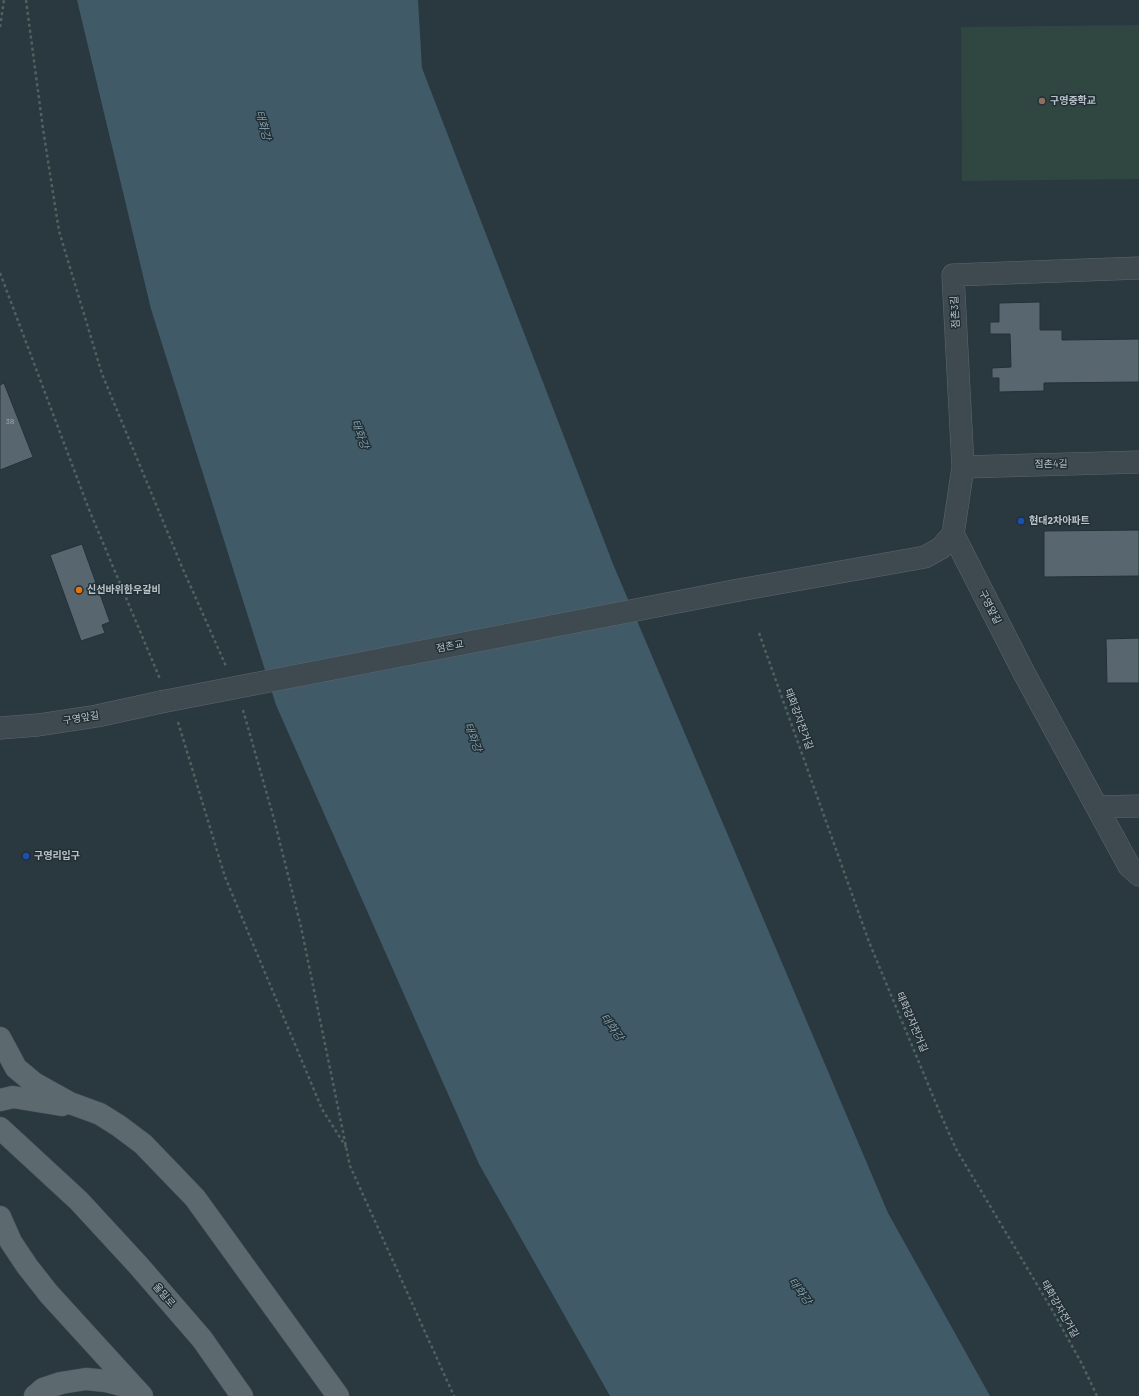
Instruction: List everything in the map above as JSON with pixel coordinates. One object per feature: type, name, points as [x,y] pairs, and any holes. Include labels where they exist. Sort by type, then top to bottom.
[{"type":"main road","points":[[0,1038],[16,1068],[34,1083],[70,1103],[100,1114],[144,1144],[195,1198],[338,1396]]},
{"type":"main road","points":[[0,1100],[13,1097],[24,1098],[100,1114]]},
{"type":"main road","name":"울밀로","points":[[0,1128],[79,1201],[202,1339],[242,1396]]},
{"type":"main road","points":[[0,1217],[12,1242],[27,1266],[49,1294],[142,1396]]},
{"type":"main road","points":[[35,1396],[43,1390],[61,1383],[86,1379],[106,1381],[125,1386],[139,1396]]},
{"type":"street","name":"점촌3길","points":[[953,534],[964,467],[953,274],[1139,268]]},
{"type":"street","name":"점촌4길","points":[[964,467],[1139,462]]},
{"type":"street","name":"점촌교","points":[[161,702],[739,590],[925,557],[941,548],[953,534]]},
{"type":"street","name":"구영앞길","points":[[953,534],[1024,673],[1129,866],[1139,875]]},
{"type":"street","name":"구영앞길","points":[[0,728],[38,725],[97,716],[161,702]]},
{"type":"street","points":[[1097,807],[1139,806]]},
{"type":"path","points":[[0,27],[4,0]]},
{"type":"path","name":"태화강자전거길","points":[[759,633],[869,942],[940,1113],[956,1149],[1051,1308],[1082,1364],[1097,1396]]},
{"type":"green space","name":"구영중학교","points":[[1139,25],[1139,179],[962,181],[961,27]]},
{"type":"water","name":"태화강","points":[[77,0],[418,0],[422,68],[613,564],[888,1213],[990,1396],[610,1396],[479,1164],[276,705],[151,309]]},
{"type":"building","points":[[1040,302],[1040,330],[1062,330],[1062,340],[1139,339],[1139,382],[1044,383],[1044,391],[999,392],[999,378],[992,378],[992,368],[1011,367],[1010,334],[990,334],[990,322],[999,322],[999,303]]},
{"type":"building","points":[[4,383],[33,457],[0,470],[0,385]]},
{"type":"building","points":[[1139,530],[1139,576],[1044,577],[1044,531]]},
{"type":"building","points":[[82,544],[110,622],[102,625],[105,633],[81,641],[50,555]]},
{"type":"building","points":[[1139,638],[1139,683],[1107,683],[1106,639]]},
{"type":"place","name":"구영중학교","points":[[1042,101]]},
{"type":"place","name":"현대2차아파트","points":[[1021,521]]},
{"type":"place","name":"신선바위한우갈비","points":[[79,590]]},
{"type":"place","name":"구영리입구","points":[[26,856]]}]
